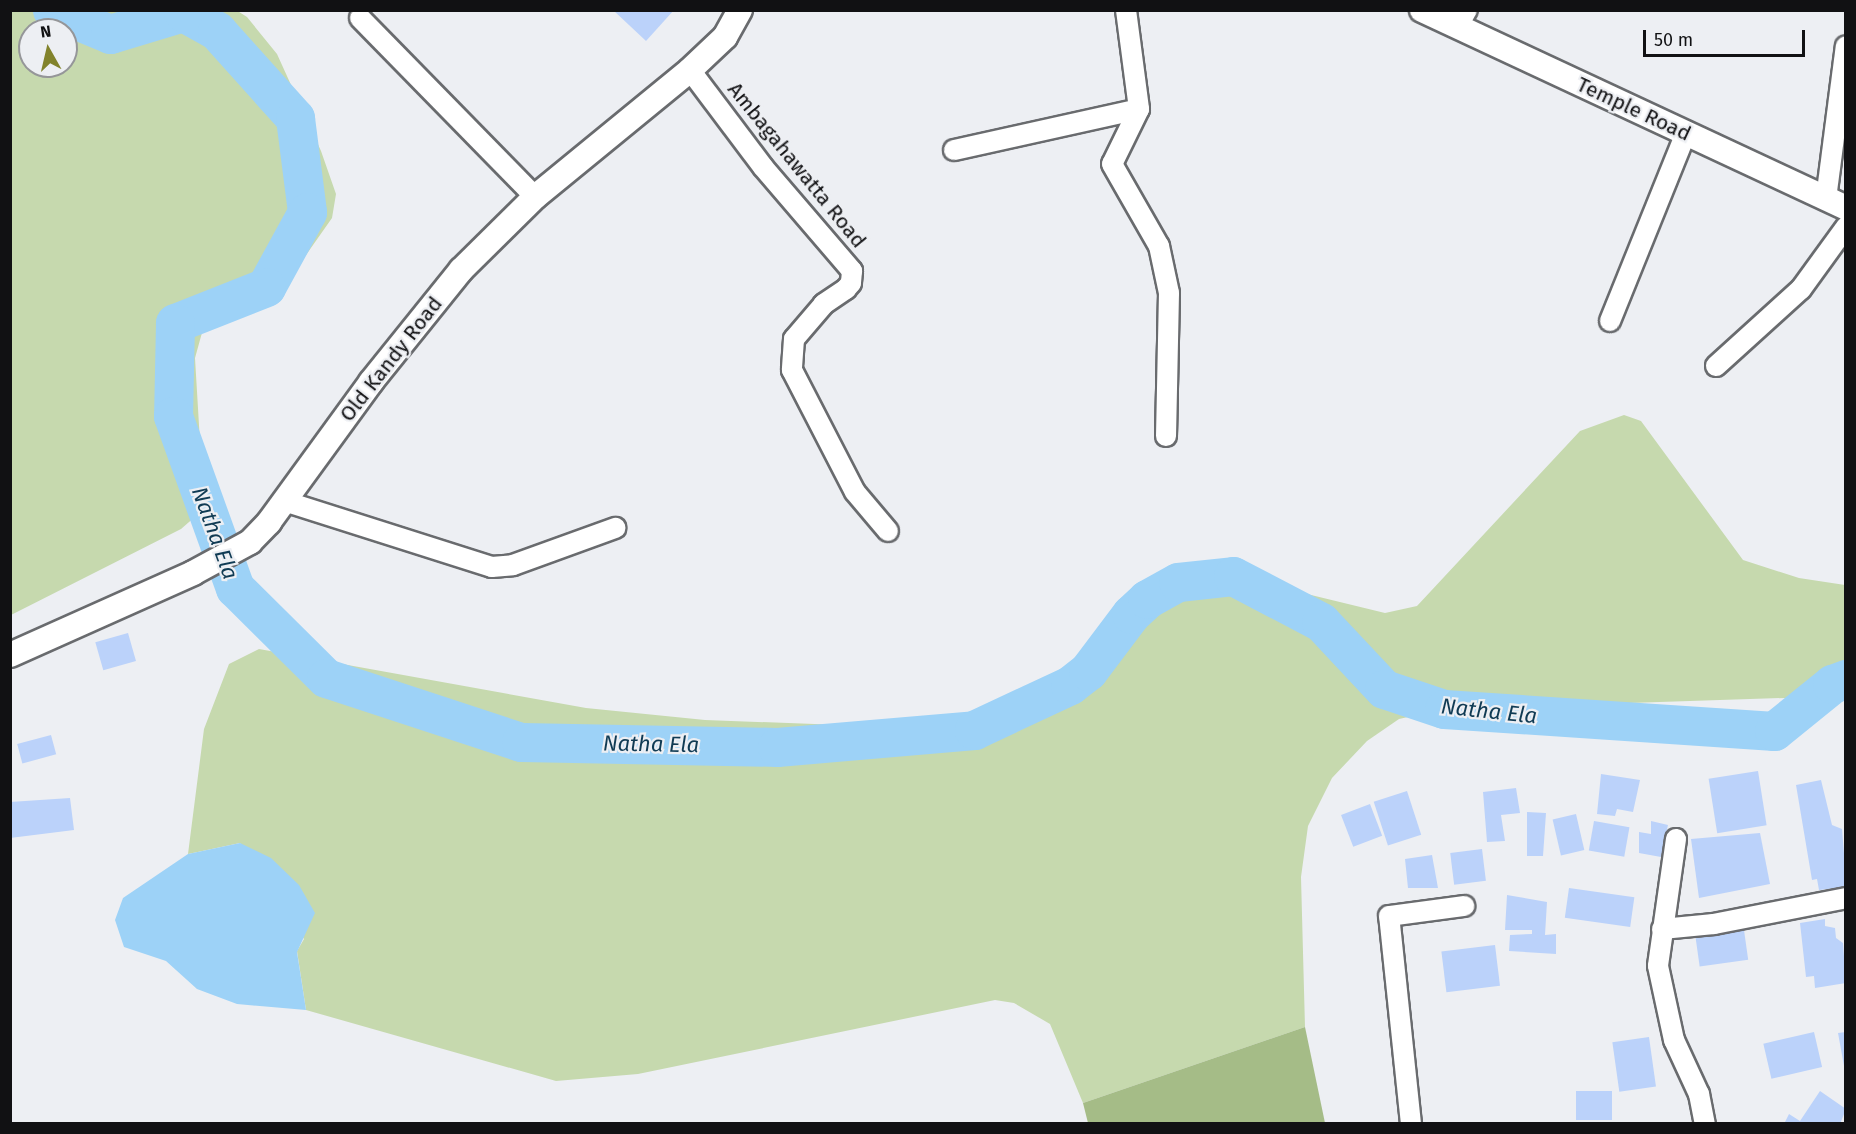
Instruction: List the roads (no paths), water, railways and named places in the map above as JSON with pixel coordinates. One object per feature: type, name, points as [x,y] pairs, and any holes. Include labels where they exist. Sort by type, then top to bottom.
[{"type":"street","name":"Old Kandy Road","points":[[10,655],[193,573],[250,542],[284,501],[413,328],[461,270],[535,197],[690,70],[725,37],[740,10]]},
{"type":"street","points":[[1126,10],[1139,109],[1112,164],[1159,246],[1169,293],[1166,436]]},
{"type":"street","name":"Temple Road","points":[[1423,11],[1462,19],[1686,133],[1836,204]]},
{"type":"street","points":[[360,18],[535,197]]},
{"type":"street","points":[[1836,204],[1845,46]]},
{"type":"street","name":"Ambagahawatta Road","points":[[690,70],[763,167],[852,271],[851,283],[846,290],[824,304],[794,339],[792,370],[855,492],[888,531]]},
{"type":"street","points":[[954,150],[1139,109]]},
{"type":"street","points":[[1610,321],[1686,133]]},
{"type":"street","points":[[1716,366],[1801,289],[1845,227]]},
{"type":"street","points":[[284,501],[492,567],[513,565],[615,528]]},
{"type":"street","points":[[1676,839],[1658,966],[1674,1040],[1699,1094],[1705,1124]]},
{"type":"street","points":[[1662,929],[1714,924],[1845,898]]},
{"type":"street","points":[[1411,1124],[1389,916],[1464,906]]},
{"type":"water","points":[[240,843],[271,858],[299,885],[315,913],[297,952],[306,1010],[237,1004],[197,989],[166,961],[124,947],[115,920],[123,898],[188,854]]},
{"type":"waterway","name":"Natha Ela","points":[[52,10],[110,34],[183,12],[217,31],[295,118],[307,212],[266,287],[175,323],[173,416],[235,588],[326,678],[521,742],[777,747],[974,730],[1070,685],[1088,671],[1131,614],[1147,599],[1178,582],[1233,576],[1321,622],[1384,689],[1444,709],[1774,731],[1832,684],[1846,679]]}]
